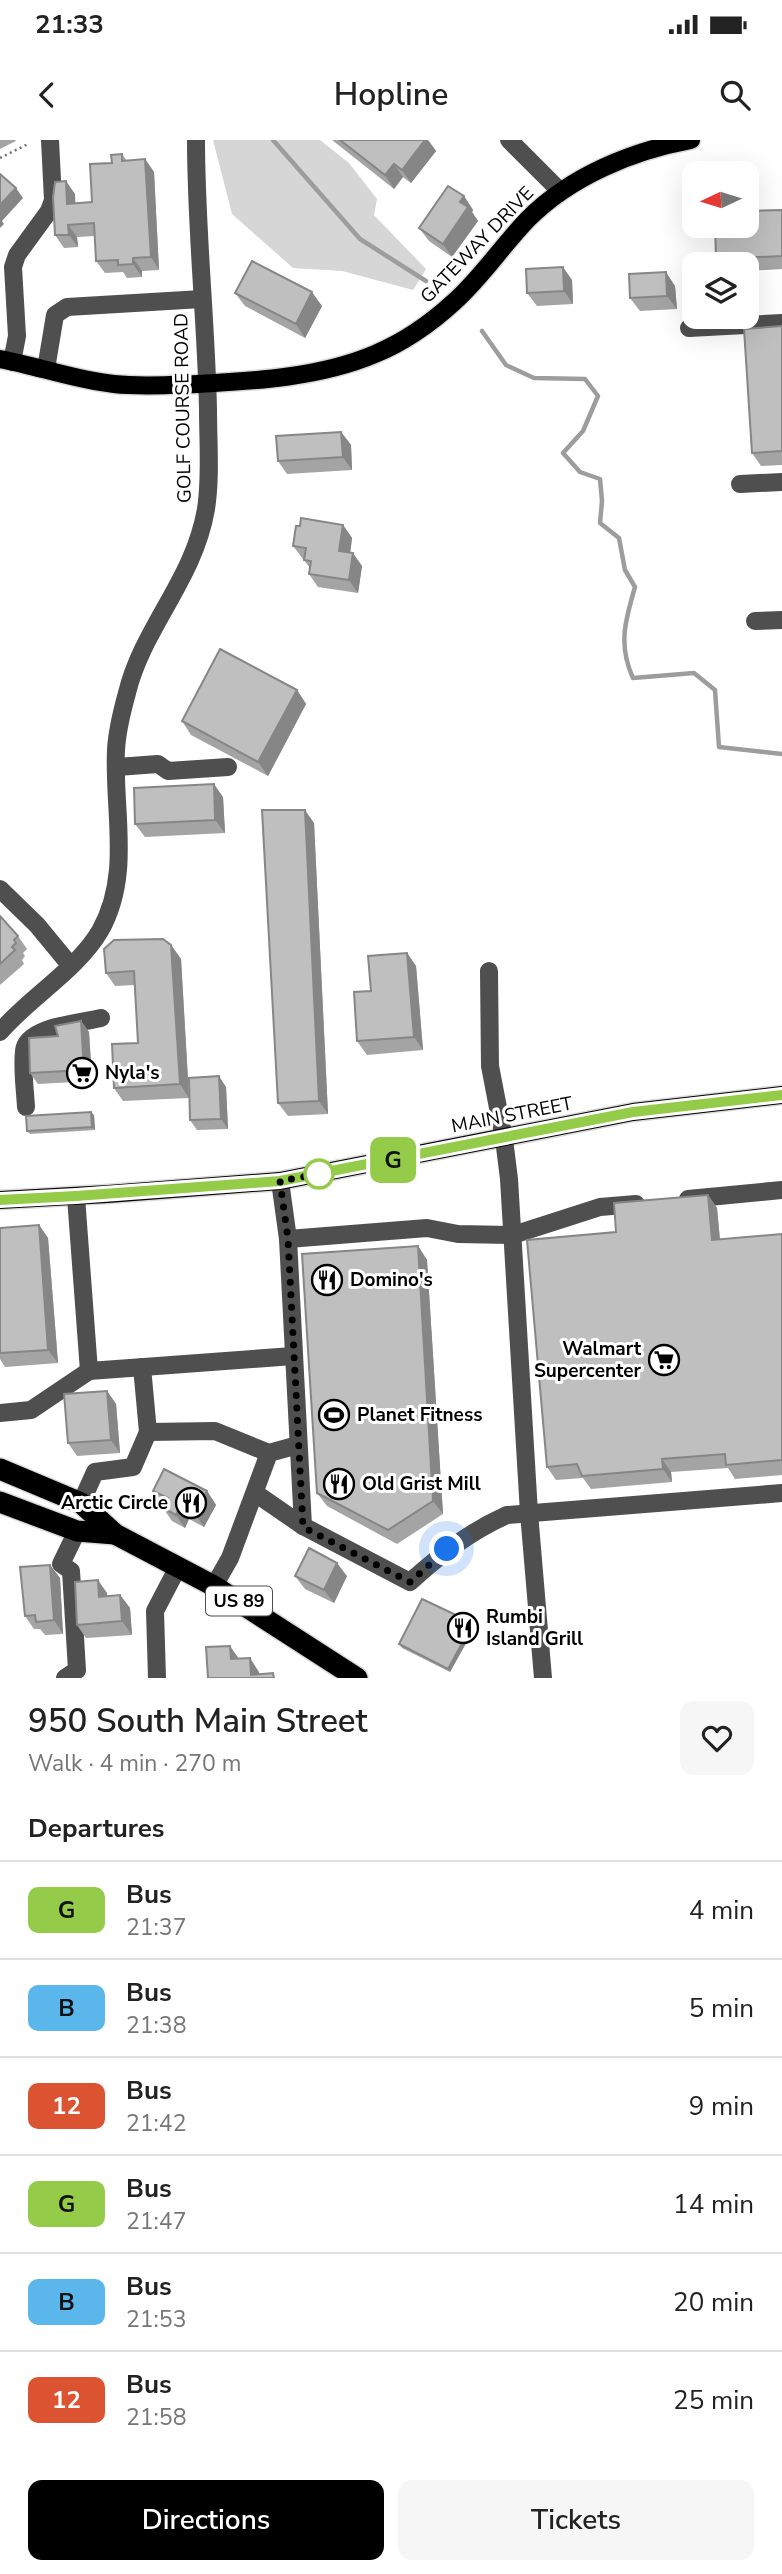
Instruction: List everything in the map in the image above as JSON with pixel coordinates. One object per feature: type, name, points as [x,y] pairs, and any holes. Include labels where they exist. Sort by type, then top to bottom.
[{"type":"highway","name":"US 89","points":[[0,1469],[81,1503],[115,1534],[214,1586],[357,1678]]},
{"type":"highway","name":"US 89","points":[[0,1502],[77,1531],[115,1534]]},
{"type":"main road","name":"GATEWAY DRIVE","points":[[6,360],[114,384],[160,386],[274,377],[335,367],[374,355],[420,331],[456,300],[528,219],[560,191],[596,171],[659,146],[691,140]]},
{"type":"main road","name":"MAIN STREET","points":[[0,1199],[280,1181],[633,1112],[782,1095]]},
{"type":"street","points":[[6,360],[17,336],[7,295],[13,267],[17,255],[49,211],[53,200],[50,140]]},
{"type":"street","name":"GOLF COURSE ROAD","points":[[0,1032],[15,1014],[71,965],[99,933],[111,907],[118,877],[116,749],[120,723],[136,661],[186,574],[206,509],[207,383],[196,140]]},
{"type":"street","points":[[509,140],[560,191]]},
{"type":"street","points":[[46,369],[55,315],[67,307],[202,299]]},
{"type":"street","points":[[759,324],[782,323]]},
{"type":"street","points":[[740,484],[782,482]]},
{"type":"street","points":[[755,621],[782,620]]},
{"type":"street","points":[[117,767],[158,764],[168,771],[228,767]]},
{"type":"street","points":[[0,889],[37,925],[71,965]]},
{"type":"street","points":[[489,971],[490,1066],[504,1139],[513,1236],[529,1513],[543,1678]]},
{"type":"street","points":[[26,1107],[24,1049],[32,1035],[102,1018]]},
{"type":"street","points":[[280,1181],[288,1239],[303,1527]]},
{"type":"street","points":[[288,1239],[427,1228],[458,1234],[513,1236],[600,1208],[782,1190]]},
{"type":"street","points":[[76,1196],[89,1371]]},
{"type":"street","points":[[0,1413],[31,1410],[89,1371],[293,1356]]},
{"type":"street","points":[[81,1503],[95,1472],[133,1468],[148,1432],[142,1367]]},
{"type":"street","points":[[148,1432],[215,1431],[269,1453],[298,1445]]},
{"type":"street","points":[[214,1586],[230,1558],[269,1453]]},
{"type":"street","points":[[255,1493],[303,1527],[410,1582],[447,1549],[483,1526],[507,1515],[782,1493]]},
{"type":"street","points":[[65,1678],[77,1670],[71,1571],[61,1564],[77,1531]]},
{"type":"street","points":[[158,1678],[155,1611],[178,1567]]},
{"type":"path","points":[[0,158],[28,144]]},
{"type":"shaded area","points":[[213,140],[320,140],[349,163],[377,199],[374,215],[426,269],[413,290],[342,271],[293,268],[232,214]]},
{"type":"building","points":[[340,140],[425,140],[402,170],[394,164],[385,175]]},
{"type":"building","points":[[122,154],[122,161],[145,159],[151,257],[133,258],[133,264],[118,265],[118,260],[96,261],[94,223],[68,225],[69,235],[55,235],[53,197],[55,182],[66,181],[67,204],[92,202],[90,164],[112,163],[111,155]]},
{"type":"building","points":[[0,174],[16,188],[0,205]]},
{"type":"building","points":[[448,186],[464,196],[460,202],[468,207],[443,244],[419,228]]},
{"type":"building","points":[[782,210],[782,256],[759,257],[759,252],[716,252],[715,238],[760,238],[760,211]]},
{"type":"building","points":[[252,261],[312,292],[296,324],[235,293]]},
{"type":"building","points":[[563,267],[564,291],[527,293],[526,269]]},
{"type":"building","points":[[666,272],[667,296],[630,298],[629,274]]},
{"type":"building","points":[[782,326],[782,451],[752,453],[744,329]]},
{"type":"building","points":[[341,432],[343,457],[278,461],[276,436]]},
{"type":"building","points":[[301,518],[343,525],[339,551],[353,553],[349,580],[309,574],[311,561],[304,560],[306,548],[293,546],[296,526],[300,526]]},
{"type":"building","points":[[220,649],[297,690],[258,762],[182,721]]},
{"type":"building","points":[[214,784],[215,820],[135,824],[134,788]]},
{"type":"building","points":[[262,810],[305,810],[319,1101],[278,1103]]},
{"type":"building","points":[[0,916],[18,936],[12,947],[15,950],[0,964]]},
{"type":"building","points":[[163,939],[171,945],[180,1084],[114,1088],[112,1044],[138,1043],[134,971],[106,973],[104,949],[114,940]]},
{"type":"building","points":[[407,953],[414,1037],[357,1041],[354,992],[371,991],[368,956]]},
{"type":"building","points":[[81,1021],[84,1070],[30,1073],[29,1038],[58,1036],[55,1026]]},
{"type":"building","points":[[219,1076],[221,1119],[190,1120],[189,1078]]},
{"type":"building","points":[[91,1112],[92,1127],[27,1131],[26,1116]]},
{"type":"building","name":"Walmart Supercenter","points":[[708,1195],[712,1240],[782,1234],[782,1460],[726,1465],[725,1454],[662,1459],[663,1469],[582,1476],[577,1464],[547,1467],[527,1240],[616,1232],[614,1203]]},
{"type":"building","points":[[39,1225],[48,1350],[0,1353],[0,1228]]},
{"type":"building","points":[[418,1246],[433,1501],[388,1530],[317,1493],[302,1254]]},
{"type":"building","points":[[107,1391],[111,1440],[68,1443],[64,1394]]},
{"type":"building","points":[[164,1469],[207,1491],[195,1514],[180,1506],[176,1515],[163,1508],[168,1498],[153,1491]]},
{"type":"building","points":[[309,1548],[337,1563],[324,1590],[295,1576]]},
{"type":"building","points":[[50,1565],[54,1620],[36,1622],[35,1615],[25,1616],[20,1567]]},
{"type":"building","points":[[98,1580],[99,1597],[120,1595],[122,1621],[77,1625],[75,1582]]},
{"type":"building","points":[[422,1599],[473,1623],[448,1669],[399,1644]]},
{"type":"building","points":[[230,1646],[231,1659],[250,1658],[251,1675],[273,1673],[274,1678],[208,1678],[206,1647]]},
{"type":"waterway","points":[[273,140],[360,239],[426,281]]},
{"type":"waterway","points":[[482,331],[506,365],[534,378],[585,379],[598,396],[583,431],[563,453],[580,472],[600,479],[600,523],[619,538],[625,570],[635,587],[628,611],[624,644],[633,678],[694,673],[715,690],[719,747],[782,754]]},
{"type":"bus line","name":"G","points":[[0,1200],[280,1181],[633,1112],[782,1095]]},
{"type":"place","name":"Nyla's","points":[[82,1073]]},
{"type":"place","name":"Domino's","points":[[327,1280]]},
{"type":"place","name":"Walmart Supercenter","points":[[664,1360]]},
{"type":"place","name":"Planet Fitness","points":[[334,1415]]},
{"type":"place","name":"Old Grist Mill","points":[[339,1484]]},
{"type":"place","name":"Arctic Circle","points":[[191,1503]]},
{"type":"place","name":"Rumbi Island Grill","points":[[463,1628]]},
{"type":"route","points":[[319,1174],[330,1172],[280,1181],[288,1239],[303,1527],[410,1582],[447,1549]]}]
